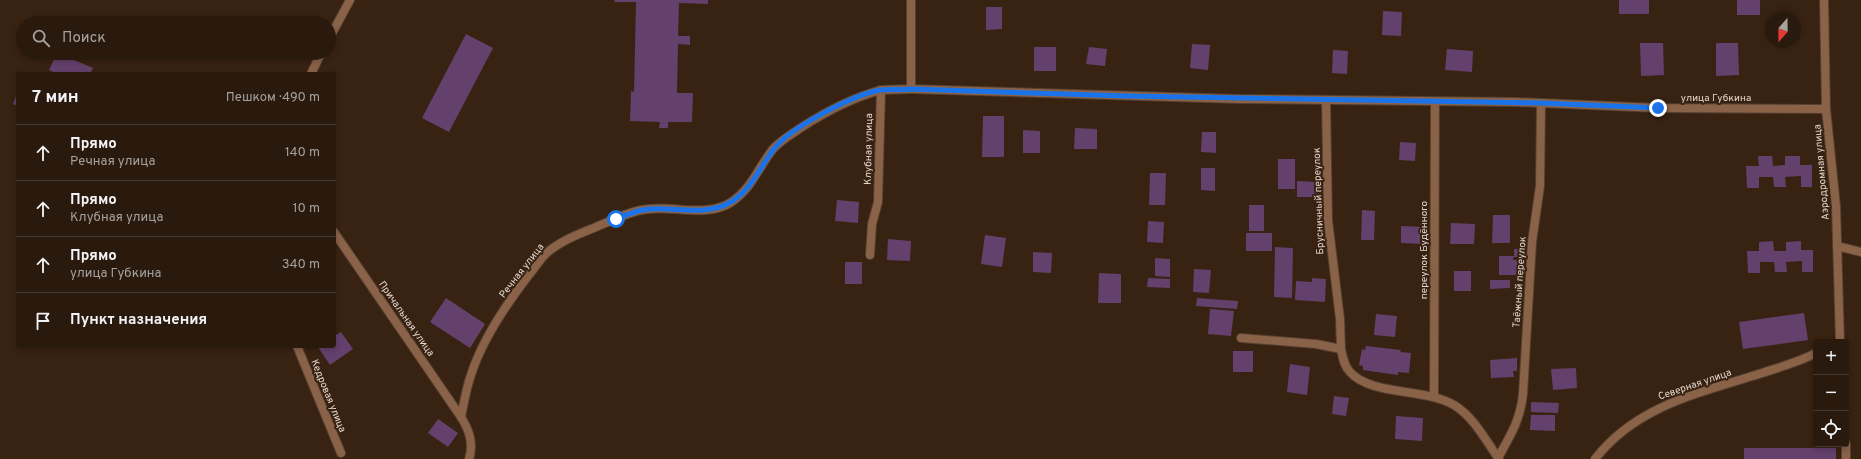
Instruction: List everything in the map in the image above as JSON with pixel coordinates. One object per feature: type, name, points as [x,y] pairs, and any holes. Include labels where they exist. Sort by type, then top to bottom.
[{"type":"street","points":[[336,26],[350,0]]},
{"type":"street","points":[[881,90],[911,89],[911,0]]},
{"type":"street","name":"Аэродромная улица","points":[[1824,0],[1826,109],[1836,206],[1840,339]]},
{"type":"street","points":[[312,72],[318,60]]},
{"type":"street","name":"улица Губкина","points":[[911,89],[1127,96],[1541,103],[1658,108],[1826,109]]},
{"type":"street","name":"Клубная улица","points":[[870,255],[872,224],[878,202],[881,90]]},
{"type":"street","name":"Речная улица","points":[[461,417],[470,377],[490,333],[514,295],[548,252],[563,241],[635,212],[660,208],[694,210],[716,208],[728,204],[742,195],[774,148],[787,137],[845,102],[881,90]]},
{"type":"street","name":"Брусничный переулок","points":[[1326,100],[1328,220],[1340,319],[1341,349],[1344,363],[1350,372],[1359,380],[1379,386],[1443,399],[1455,406],[1470,418],[1498,458]]},
{"type":"street","name":"переулок Будённого","points":[[1434,397],[1435,102]]},
{"type":"street","name":"Таёжный переулок","points":[[1498,458],[1521,412],[1532,242],[1540,186],[1541,103]]},
{"type":"street","name":"Причальная улица","points":[[336,235],[461,417]]},
{"type":"street","points":[[1837,246],[1861,252]]},
{"type":"street","points":[[1241,338],[1316,344],[1341,349]]},
{"type":"street","name":"Кедровая улица","points":[[298,348],[341,453]]},
{"type":"street","name":"Северная улица","points":[[1595,459],[1622,432],[1644,416],[1667,404],[1794,363],[1813,354]]},
{"type":"street","points":[[461,417],[468,429],[472,443],[470,459]]},
{"type":"street","points":[[1846,447],[1846,459]]},
{"type":"building","points":[[615,0],[708,0],[708,4],[679,3],[678,36],[690,36],[690,45],[678,44],[677,93],[693,93],[692,122],[668,122],[668,128],[659,128],[660,122],[630,121],[631,91],[634,92],[636,2],[614,2]]},
{"type":"building","points":[[1619,0],[1649,0],[1649,14],[1619,14]]},
{"type":"building","points":[[1737,0],[1760,0],[1760,15],[1737,15]]},
{"type":"building","points":[[986,7],[1002,7],[1002,29],[986,30]]},
{"type":"building","points":[[1383,11],[1402,12],[1401,36],[1382,35]]},
{"type":"building","points":[[466,34],[493,48],[449,132],[422,118]]},
{"type":"building","points":[[1640,43],[1663,43],[1664,75],[1641,76]]},
{"type":"building","points":[[1716,43],[1738,43],[1739,75],[1716,76]]},
{"type":"building","points":[[1192,44],[1210,45],[1208,70],[1190,68]]},
{"type":"building","points":[[1034,47],[1056,47],[1056,71],[1034,71]]},
{"type":"building","points":[[1089,47],[1107,49],[1105,66],[1086,64]]},
{"type":"building","points":[[1447,49],[1473,51],[1472,72],[1445,70]]},
{"type":"building","points":[[1333,50],[1348,51],[1347,74],[1332,73]]},
{"type":"building","points":[[54,60],[74,60],[93,68],[91,72],[54,72],[49,70]]},
{"type":"building","points":[[16,96],[16,105],[13,104]]},
{"type":"building","points":[[983,116],[1004,116],[1004,157],[982,157]]},
{"type":"building","points":[[1075,128],[1097,129],[1097,149],[1074,149]]},
{"type":"building","points":[[1023,130],[1040,131],[1040,153],[1023,153]]},
{"type":"building","points":[[1202,132],[1216,132],[1216,153],[1201,152]]},
{"type":"building","points":[[1400,142],[1416,143],[1415,161],[1399,160]]},
{"type":"building","points":[[1758,156],[1772,156],[1773,166],[1785,165],[1785,156],[1800,156],[1800,165],[1812,165],[1812,187],[1801,187],[1801,176],[1785,177],[1786,187],[1774,187],[1773,177],[1759,177],[1759,188],[1747,188],[1746,166],[1759,166]]},
{"type":"building","points":[[1278,159],[1295,159],[1295,189],[1278,189]]},
{"type":"building","points":[[1201,168],[1215,168],[1215,191],[1201,190]]},
{"type":"building","points":[[1150,173],[1166,173],[1165,205],[1149,205]]},
{"type":"building","points":[[1297,181],[1316,182],[1316,197],[1297,197]]},
{"type":"building","points":[[837,200],[859,202],[858,223],[835,221]]},
{"type":"building","points":[[1249,205],[1264,205],[1264,231],[1249,231]]},
{"type":"building","points":[[1362,210],[1375,211],[1374,240],[1361,240]]},
{"type":"building","points":[[1493,215],[1510,215],[1510,243],[1492,243]]},
{"type":"building","points":[[1148,221],[1164,222],[1163,243],[1147,242]]},
{"type":"building","points":[[1451,223],[1475,224],[1474,244],[1450,244]]},
{"type":"building","points":[[1401,226],[1424,227],[1423,244],[1401,243]]},
{"type":"building","points":[[1246,233],[1272,233],[1272,251],[1246,251]]},
{"type":"building","points":[[985,235],[1006,238],[1002,267],[981,264]]},
{"type":"building","points":[[888,239],[911,241],[910,261],[887,260]]},
{"type":"building","points":[[1773,241],[1774,251],[1786,251],[1786,242],[1801,241],[1801,250],[1813,250],[1813,272],[1802,272],[1802,261],[1786,262],[1787,272],[1775,272],[1774,262],[1760,262],[1760,273],[1748,273],[1747,251],[1759,251],[1759,242]]},
{"type":"building","points":[[1275,247],[1293,248],[1292,298],[1274,297]]},
{"type":"building","points":[[1514,249],[1524,249],[1524,257],[1514,257]]},
{"type":"building","points":[[1033,252],[1052,253],[1051,273],[1033,272]]},
{"type":"building","points":[[1499,256],[1514,256],[1513,260],[1520,260],[1520,275],[1499,275]]},
{"type":"building","points":[[1155,258],[1170,259],[1170,277],[1155,276]]},
{"type":"building","points":[[845,262],[862,262],[862,284],[845,284]]},
{"type":"building","points":[[1194,269],[1211,270],[1209,293],[1193,292]]},
{"type":"building","points":[[1454,271],[1471,271],[1471,291],[1454,291]]},
{"type":"building","points":[[1099,273],[1121,274],[1121,303],[1098,303]]},
{"type":"building","points":[[1148,278],[1170,279],[1170,288],[1147,287]]},
{"type":"building","points":[[1312,278],[1326,279],[1325,302],[1295,300],[1296,281],[1312,282]]},
{"type":"building","points":[[1490,280],[1510,280],[1510,288],[1490,289]]},
{"type":"building","points":[[446,298],[485,324],[470,348],[430,322]]},
{"type":"building","points":[[1197,298],[1238,301],[1237,309],[1196,306]]},
{"type":"building","points":[[1210,309],[1234,311],[1231,336],[1208,334]]},
{"type":"building","points":[[1804,313],[1808,340],[1743,349],[1739,322]]},
{"type":"building","points":[[1376,314],[1397,316],[1395,337],[1374,335]]},
{"type":"building","points":[[341,332],[353,349],[330,365],[319,348],[336,348],[336,335]]},
{"type":"building","points":[[1366,346],[1401,350],[1400,352],[1411,353],[1409,373],[1398,372],[1398,375],[1363,370],[1363,366],[1359,365],[1362,349],[1365,350]]},
{"type":"building","points":[[1233,351],[1253,351],[1253,372],[1233,372]]},
{"type":"building","points":[[1517,358],[1517,371],[1513,371],[1514,377],[1491,378],[1490,360]]},
{"type":"building","points":[[1290,364],[1310,367],[1307,395],[1287,392]]},
{"type":"building","points":[[1576,368],[1577,388],[1553,390],[1551,369]]},
{"type":"building","points":[[1334,396],[1349,398],[1346,416],[1332,414]]},
{"type":"building","points":[[1531,402],[1559,403],[1558,413],[1531,412]]},
{"type":"building","points":[[1531,415],[1555,415],[1555,431],[1530,430]]},
{"type":"building","points":[[1396,416],[1423,418],[1422,441],[1395,439]]},
{"type":"building","points":[[438,419],[458,433],[448,447],[428,433]]},
{"type":"building","points":[[1744,448],[1836,448],[1836,459],[1744,459]]},
{"type":"route","points":[[616,219],[649,209],[665,208],[694,210],[716,208],[728,204],[742,195],[774,148],[787,137],[845,102],[862,95],[881,90],[911,89],[1238,99],[1516,102],[1658,108]]}]
